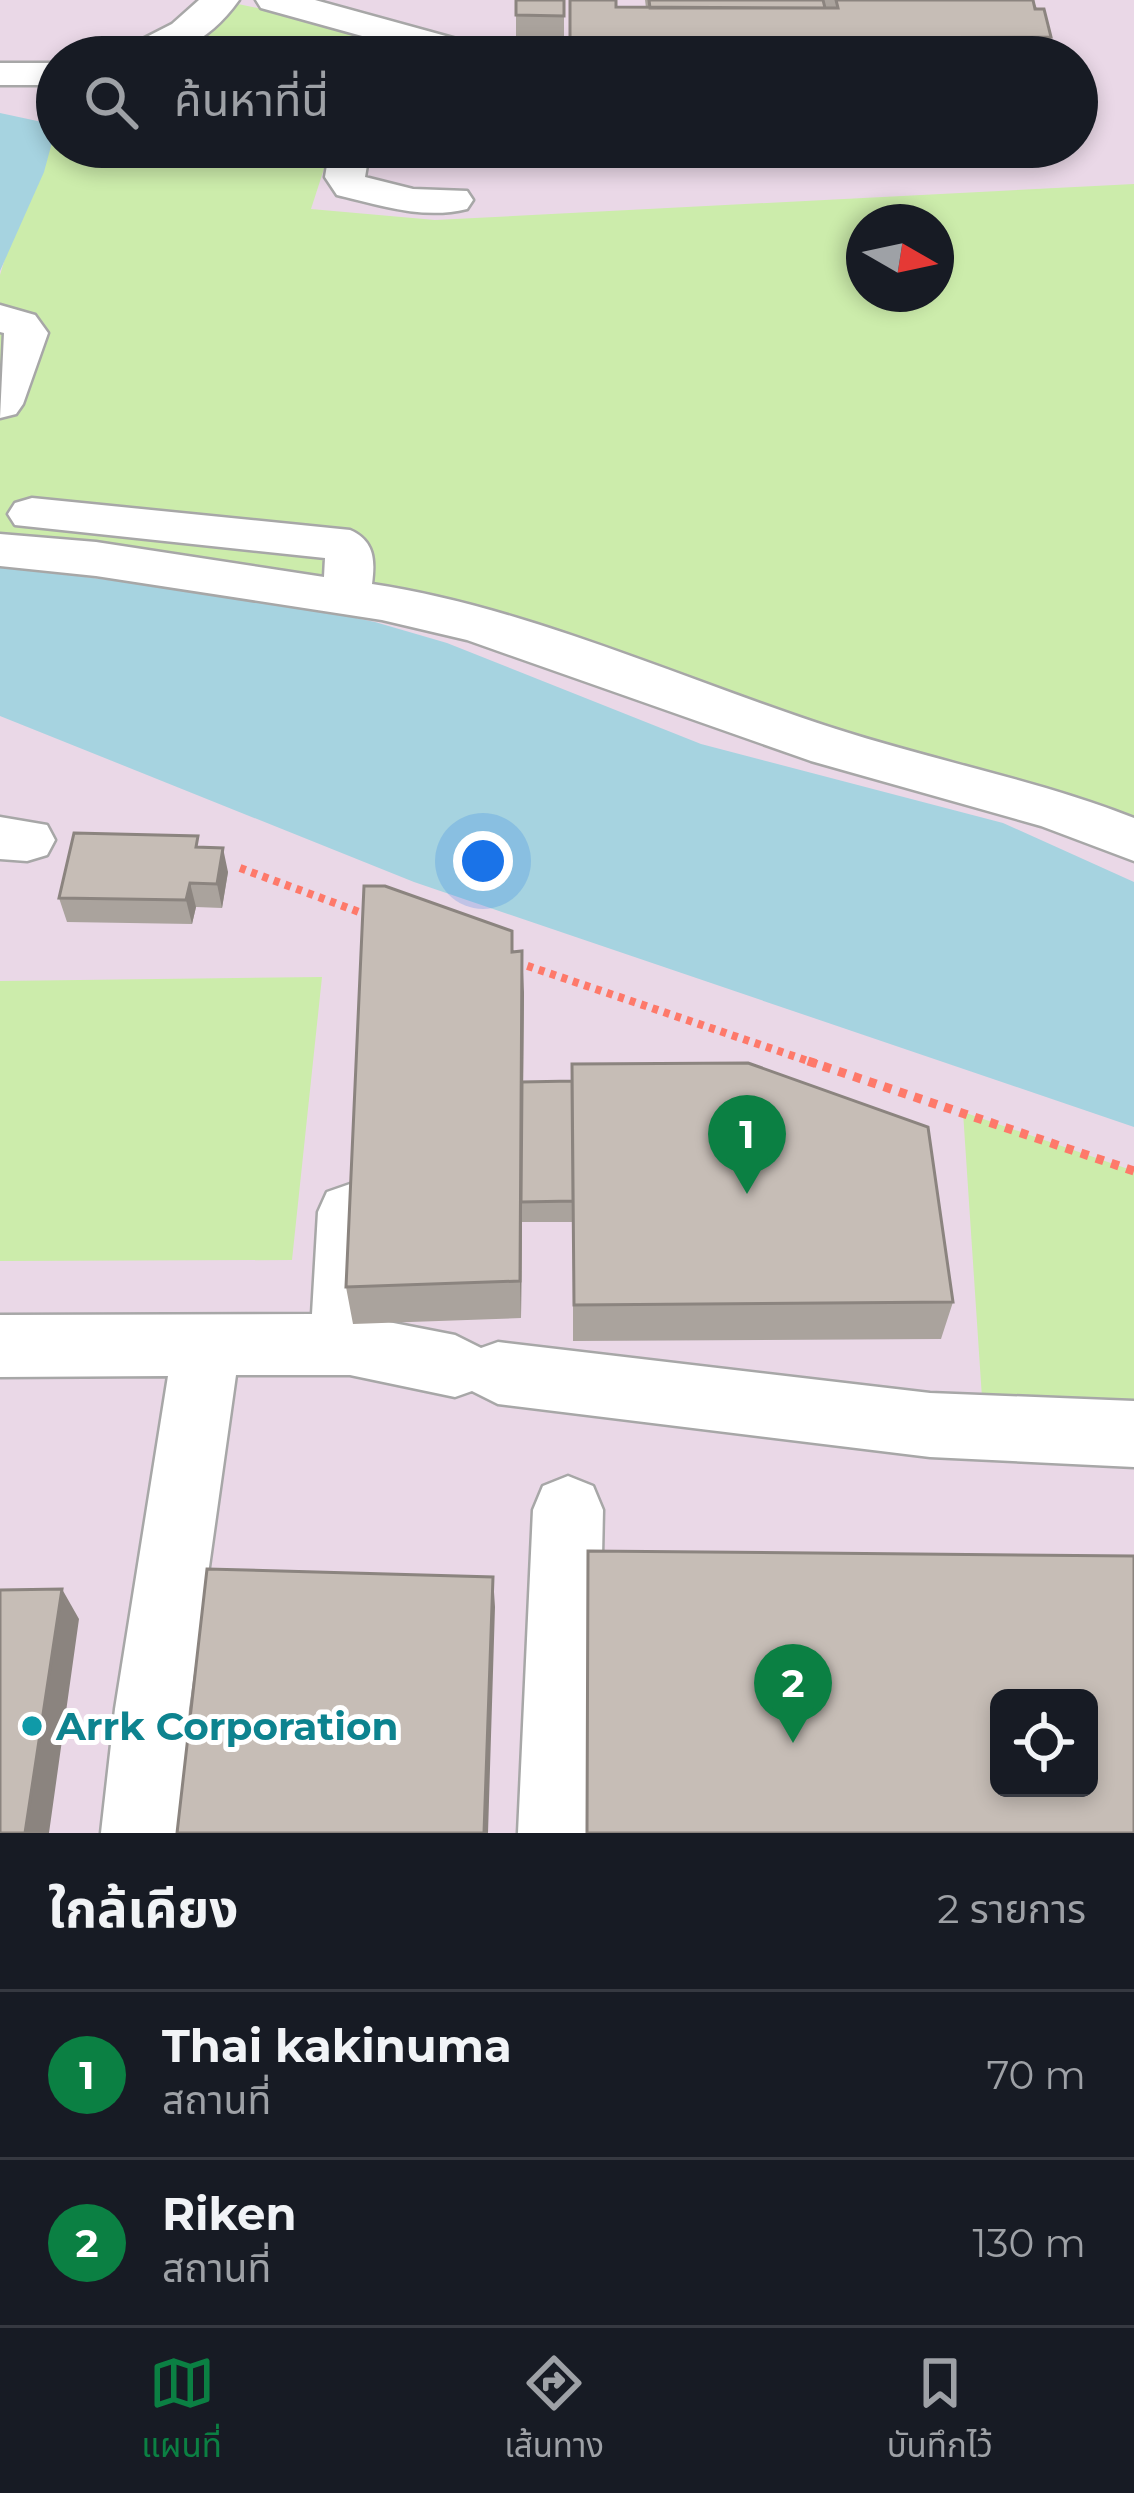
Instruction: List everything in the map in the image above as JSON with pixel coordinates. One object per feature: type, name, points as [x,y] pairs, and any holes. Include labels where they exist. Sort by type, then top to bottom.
[{"type":"street","points":[[176,36],[221,0]]},
{"type":"street","points":[[274,0],[334,8],[369,36]]},
{"type":"street","points":[[0,74],[36,74]]},
{"type":"street","points":[[346,168],[345,177],[351,185],[413,201],[453,200]]},
{"type":"street","points":[[0,318],[20,324],[26,333],[0,404]]},
{"type":"street","points":[[15,532],[96,560],[346,598],[477,625],[809,740],[1055,809],[1134,840]]},
{"type":"street","points":[[352,1344],[344,1338],[353,1150]]},
{"type":"street","points":[[0,1346],[352,1344],[476,1369],[931,1425],[1134,1434]]},
{"type":"street","points":[[140,1833],[152,1709],[206,1348]]},
{"type":"street","points":[[557,1833],[568,1510]]},
{"type":"path","points":[[240,868],[386,921]]},
{"type":"path","points":[[513,961],[1134,1172]]},
{"type":"shaded area","points":[[0,0],[1134,0],[1134,1833],[0,1833]]},
{"type":"green space","points":[[238,4],[371,32],[370,36],[196,36]]},
{"type":"green space","points":[[36,153],[36,168],[324,168],[311,209],[435,220],[1134,184],[1134,833],[411,604],[0,541],[0,275]]},
{"type":"green space","points":[[322,977],[292,1260],[0,1261],[0,981]]},
{"type":"green space","points":[[963,1112],[1134,1171],[1134,1436],[984,1428]]},
{"type":"water","points":[[0,113],[36,121],[36,168],[45,168],[0,271]]},
{"type":"water","points":[[0,566],[280,602],[375,622],[447,643],[701,744],[1003,823],[1134,882],[1134,1127],[414,882],[0,716]]},
{"type":"building","points":[[516,0],[564,0],[564,16],[516,15]]},
{"type":"building","points":[[570,0],[616,0],[616,7],[838,8],[836,0],[1033,0],[1035,9],[1044,9],[1051,36],[570,36]]},
{"type":"building","points":[[649,0],[823,0],[825,8],[650,8]]},
{"type":"building","points":[[74,833],[198,836],[196,847],[223,848],[217,884],[190,883],[186,900],[59,898]]},
{"type":"building","points":[[364,886],[385,886],[512,931],[512,952],[522,951],[520,1281],[346,1287]]},
{"type":"building","points":[[748,1063],[928,1127],[953,1302],[574,1305],[572,1064]]},
{"type":"building","points":[[572,1081],[573,1201],[521,1202],[522,1082]]},
{"type":"building","points":[[588,1551],[1134,1556],[1134,1833],[587,1833]]},
{"type":"building","points":[[207,1569],[493,1577],[484,1833],[177,1833]]},
{"type":"building","name":"Arrk Corporation","points":[[62,1589],[25,1833],[0,1833],[0,1590]]},
{"type":"place","name":"Thai kakinuma","points":[[747,1194]]},
{"type":"place","name":"Arrk Corporation","points":[[32,1726]]},
{"type":"place","name":"Riken","points":[[793,1743]]}]
